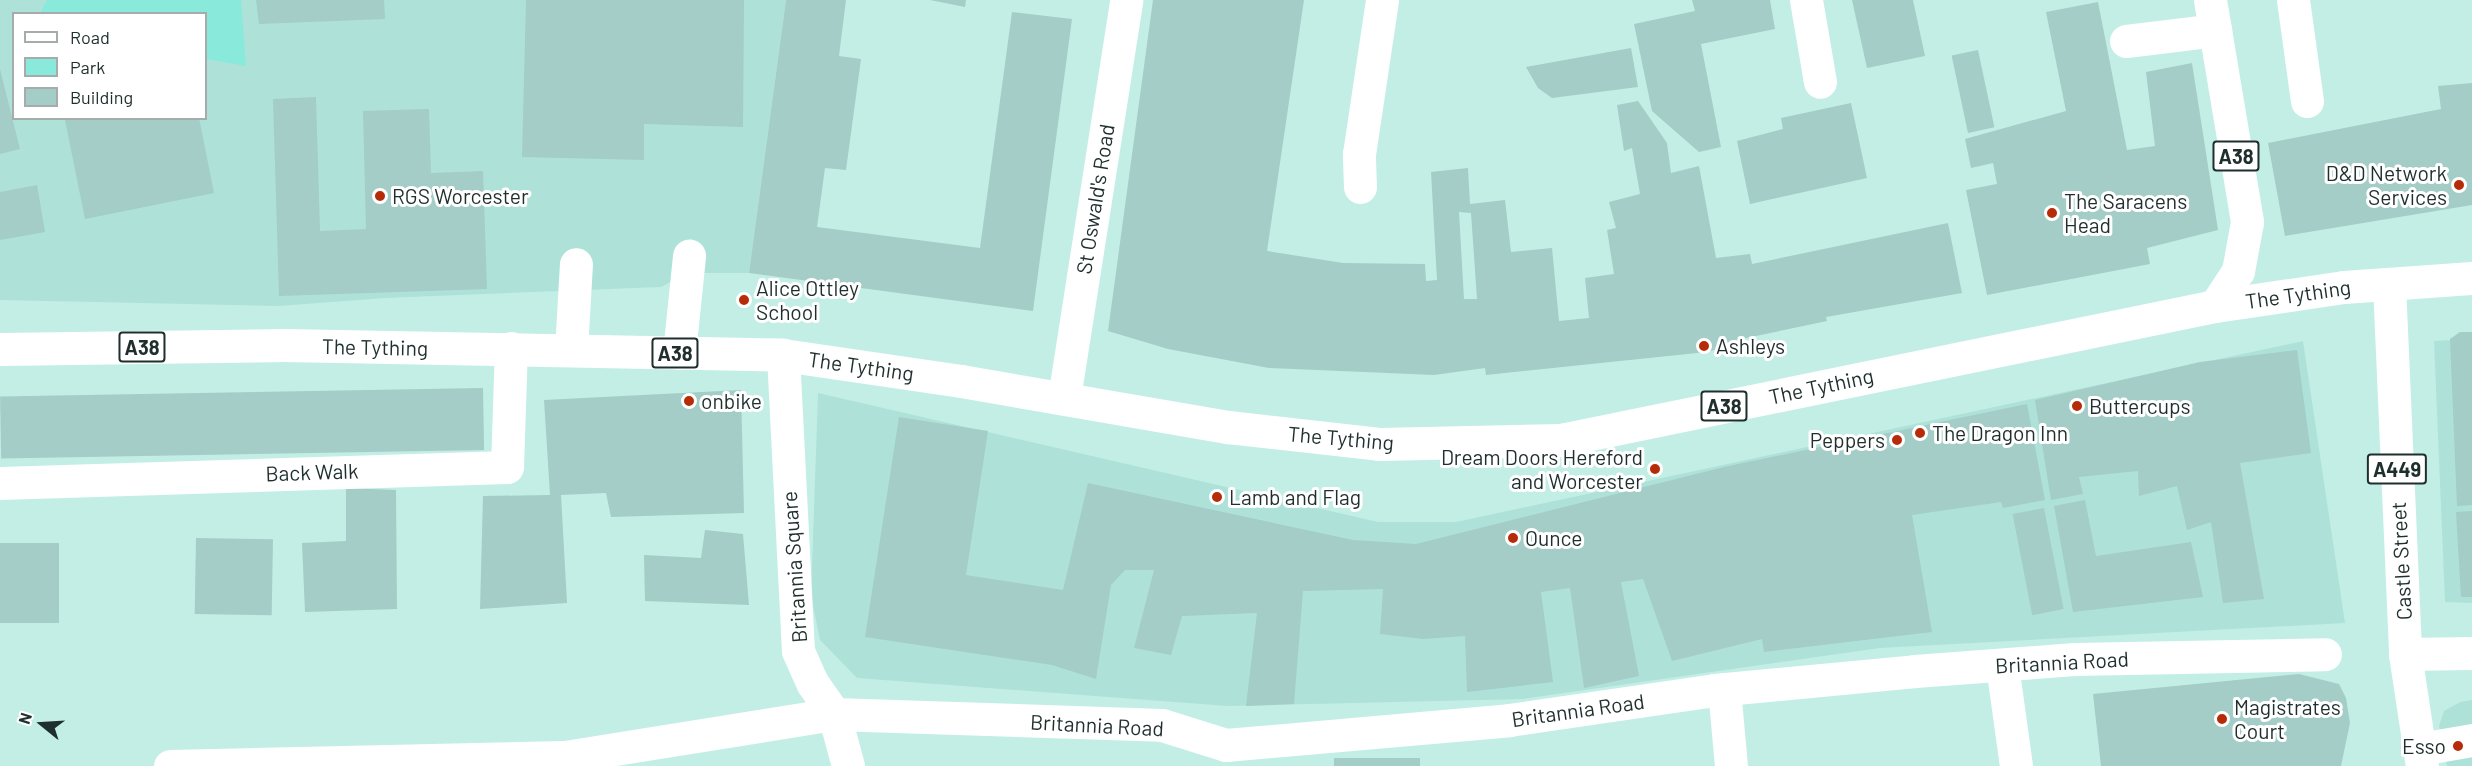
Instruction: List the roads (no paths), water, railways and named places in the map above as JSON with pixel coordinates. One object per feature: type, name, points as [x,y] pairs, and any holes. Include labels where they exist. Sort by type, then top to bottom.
[{"type":"main road","name":"St Oswald's Road","points":[[1064,398],[1126,0]]},
{"type":"main road","points":[[1360,187],[1362,134],[1382,0]]},
{"type":"main road","points":[[1806,0],[1820,82]]},
{"type":"main road","points":[[2293,0],[2307,101]]},
{"type":"main road","points":[[2126,41],[2213,15]]},
{"type":"main road","name":"A38","points":[[2213,15],[2247,222],[2238,271],[2215,306]]},
{"type":"main road","points":[[679,353],[689,256]]},
{"type":"main road","points":[[572,350],[576,264]]},
{"type":"main road","name":"A38","points":[[2389,284],[2472,278]]},
{"type":"main road","name":"The Tything","points":[[0,349],[284,345],[783,355],[1064,398],[1228,427],[1378,444],[1561,440],[2215,306],[2389,284]]},
{"type":"main road","name":"Castle Street","points":[[2389,284],[2405,654],[2421,758]]},
{"type":"main road","name":"Back Walk","points":[[0,483],[507,466],[511,348]]},
{"type":"main road","name":"Britannia Square","points":[[783,355],[798,651],[813,684],[834,714],[848,766]]},
{"type":"main road","points":[[2405,654],[2472,653]]},
{"type":"main road","name":"Britannia Road","points":[[834,714],[1161,725],[1235,755],[1509,720],[1724,689],[2075,659],[2325,654]]},
{"type":"main road","points":[[2002,665],[2016,766]]},
{"type":"main road","points":[[1724,689],[1731,766]]},
{"type":"main road","points":[[170,766],[566,762],[834,714]]},
{"type":"main road","points":[[2421,758],[2472,740]]},
{"type":"place","name":"D&D Network Services","points":[[2459,185]]},
{"type":"place","name":"RGS Worcester","points":[[380,196]]},
{"type":"place","name":"The Saracens Head","points":[[2052,213]]},
{"type":"place","name":"Alice Ottley School","points":[[744,300]]},
{"type":"place","name":"Ashleys","points":[[1704,346]]},
{"type":"place","name":"onbike","points":[[689,401]]},
{"type":"place","name":"Buttercups","points":[[2077,406]]},
{"type":"place","name":"The Dragon Inn","points":[[1920,433]]},
{"type":"place","name":"Peppers","points":[[1897,440]]},
{"type":"place","name":"Dream Doors Hereford and Worcester","points":[[1655,469]]},
{"type":"place","name":"Lamb and Flag","points":[[1217,497]]},
{"type":"place","name":"Ounce","points":[[1513,538]]},
{"type":"place","name":"Magistrates Court","points":[[2222,719]]},
{"type":"place","name":"Esso","points":[[2458,746]]}]
